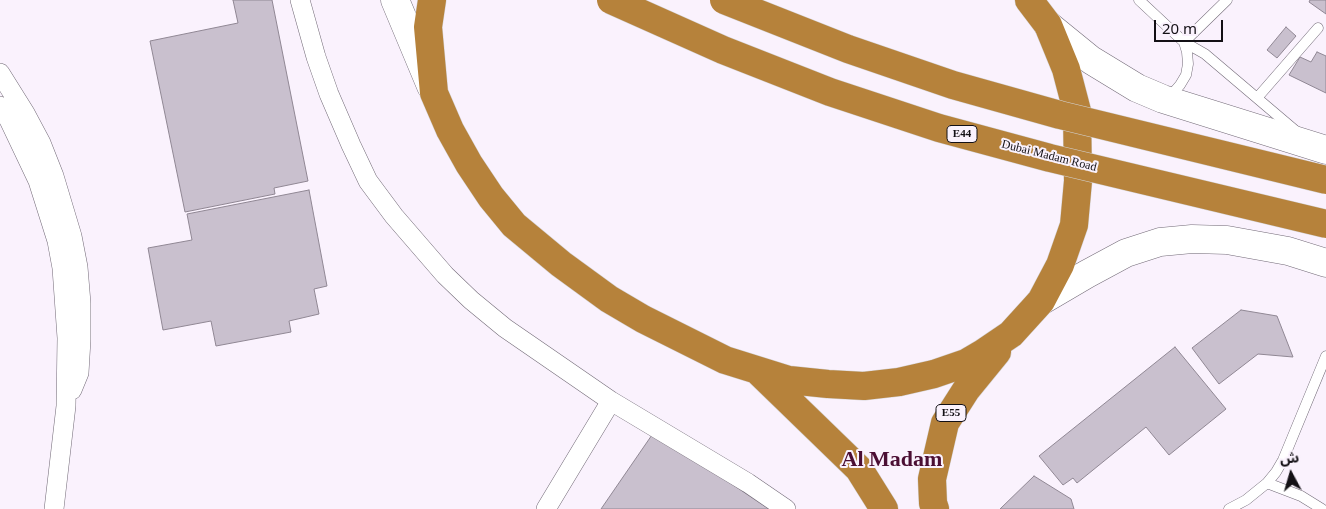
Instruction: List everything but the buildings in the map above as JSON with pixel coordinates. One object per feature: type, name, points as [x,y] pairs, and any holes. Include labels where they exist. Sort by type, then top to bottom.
[{"type":"highway","points":[[432,0],[428,27],[434,93],[450,130],[468,164],[491,197],[514,225],[560,264],[609,299],[643,319],[725,360],[789,380],[864,386],[899,382],[934,374],[966,363],[1011,334],[1041,301],[1060,265],[1074,225],[1078,181],[1077,111],[1066,68],[1048,24],[1029,0]]},
{"type":"highway","name":"Dubai Madam Road","points":[[611,0],[722,50],[830,92],[939,128],[1050,158],[1326,224]]},
{"type":"highway","points":[[724,0],[848,49],[953,84],[1060,115],[1326,180]]},
{"type":"highway","name":"E55","points":[[935,509],[932,479],[945,423],[966,390],[1011,334]]},
{"type":"highway","points":[[757,370],[859,469],[884,509]]},
{"type":"street","points":[[300,0],[329,94],[368,181],[394,216],[445,275],[471,300],[505,328],[611,401],[748,483],[786,509]]},
{"type":"street","points":[[394,0],[434,93]]},
{"type":"street","points":[[1048,24],[1092,60],[1137,88],[1164,99],[1319,148]]},
{"type":"street","points":[[0,73],[41,143],[60,190],[72,236],[78,267],[82,340],[79,373],[66,406]]},
{"type":"street","points":[[0,106],[38,181],[57,241],[62,268],[67,338],[66,406],[54,509]]},
{"type":"street","points":[[1041,301],[1126,253],[1160,242],[1192,239],[1227,240],[1288,251],[1326,263]]},
{"type":"street","points":[[546,509],[611,401]]},
{"type":"lane","points":[[1139,0],[1184,42],[1205,54],[1319,148]]},
{"type":"lane","points":[[1184,42],[1226,0]]},
{"type":"lane","points":[[1257,98],[1318,28]]},
{"type":"lane","points":[[1164,99],[1173,93],[1186,75],[1188,52],[1184,42]]},
{"type":"lane","points":[[1228,509],[1246,500],[1267,483],[1283,460],[1326,356]]},
{"type":"lane","points":[[1267,483],[1300,496],[1322,509]]},
{"type":"district","name":"Al Madam","points":[[892,460]]}]
